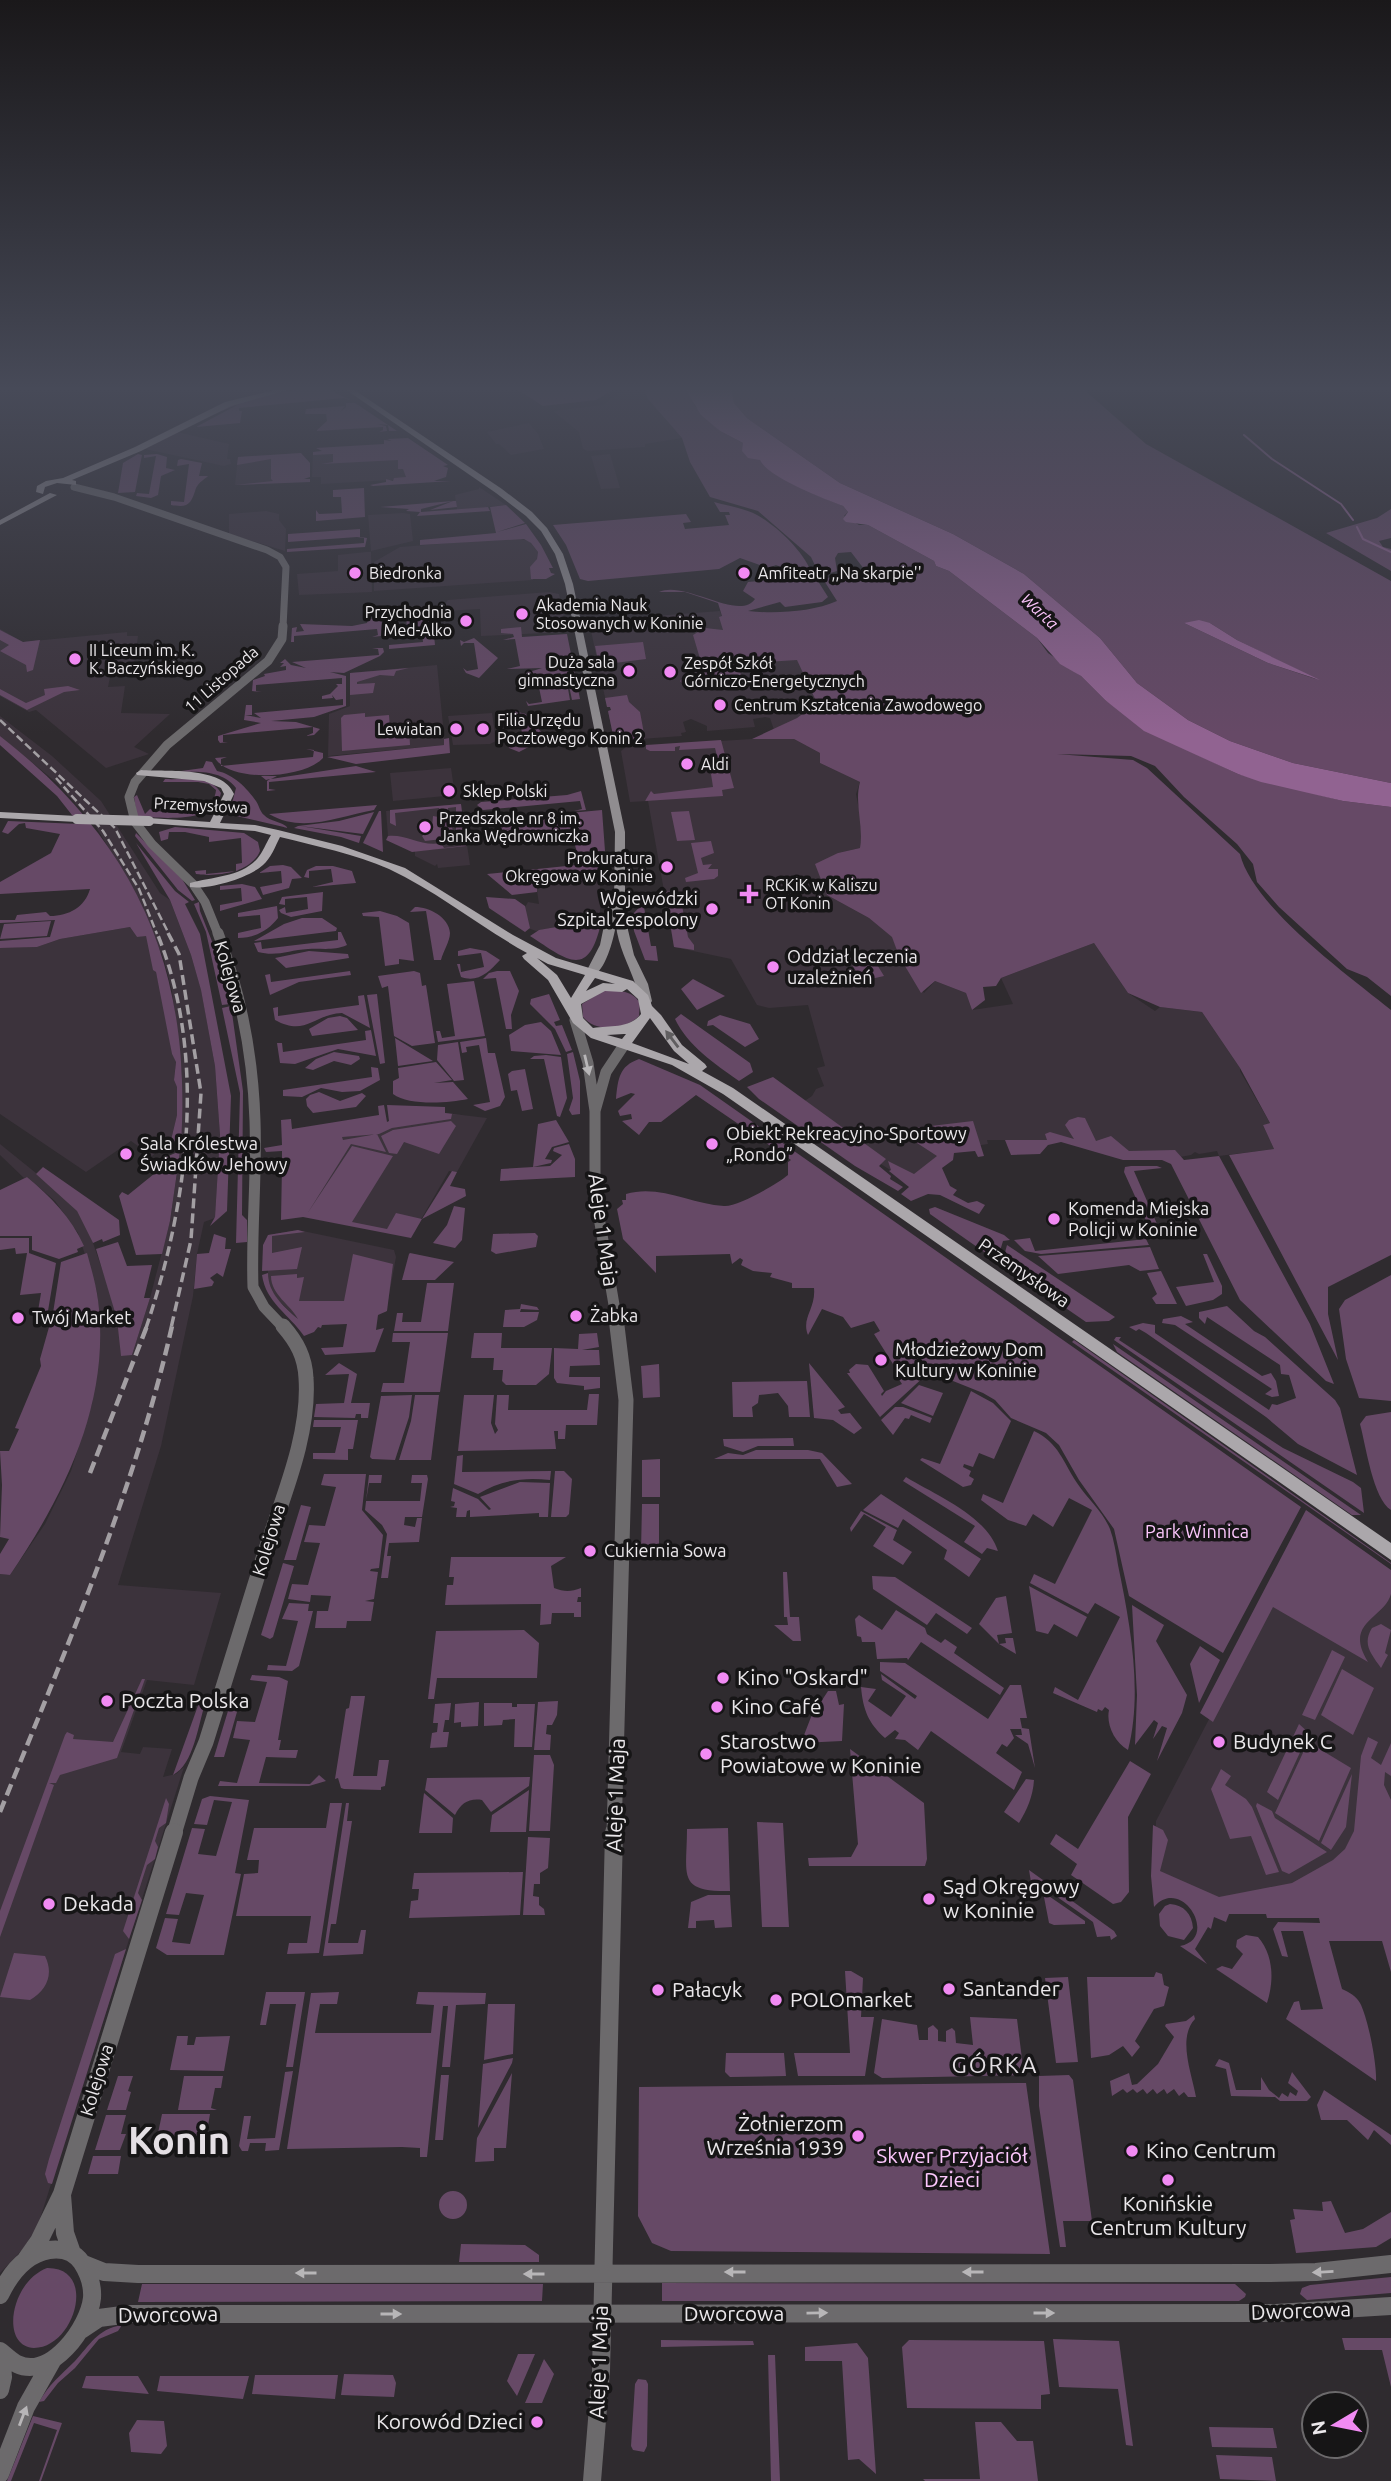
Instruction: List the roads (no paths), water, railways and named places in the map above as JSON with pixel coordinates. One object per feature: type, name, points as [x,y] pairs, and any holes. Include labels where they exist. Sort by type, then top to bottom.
[{"type":"main road","points":[[0,518],[27,503]]},
{"type":"main road","points":[[0,523],[40,503]]},
{"type":"main road","points":[[517,503],[544,530],[559,554],[569,584],[617,813],[621,852],[619,891],[623,939],[640,978],[643,1006],[624,1045]]},
{"type":"main road","points":[[141,773],[208,777],[219,781],[227,788],[229,795],[214,824]]},
{"type":"main road","name":"Przemysłowa","points":[[0,815],[214,824],[278,833],[353,853],[394,868],[435,890],[509,938],[552,961],[629,984],[643,1006]]},
{"type":"main road","points":[[194,885],[236,874],[256,865],[263,859],[278,833]]},
{"type":"main road","points":[[576,1015],[609,936],[619,891]]},
{"type":"main road","name":"Przemysłowa","points":[[509,938],[550,974],[576,1015],[595,1035],[676,1062],[728,1091],[1391,1552]]},
{"type":"main road","points":[[576,1015],[603,987],[643,1006],[657,1018],[678,1048],[728,1091]]},
{"type":"main road","points":[[576,1015],[613,1032],[643,1006]]},
{"type":"street","name":"11 Listopada","points":[[128,503],[267,550],[280,557],[285,567],[284,629],[278,649],[268,661],[158,754],[141,773],[130,794],[133,818],[194,885]]},
{"type":"street","name":"Kolejowa","points":[[0,2295],[5,2284],[39,2241],[62,2194],[285,1486],[298,1438],[305,1394],[306,1372],[301,1350],[263,1306],[253,1287],[255,1122],[249,1060],[241,1010],[227,957],[211,915],[194,885]]},
{"type":"street","name":"Aleje 1 Maja","points":[[576,1015],[590,1072],[595,1111],[594,1184],[623,1359],[626,1420],[601,2371],[593,2481]]},
{"type":"street","name":"Aleje 1 Maja","points":[[595,1111],[606,1072],[624,1045]]},
{"type":"street","name":"Kolejowa","points":[[62,2194],[65,2233],[91,2287],[91,2301],[82,2330]]},
{"type":"street","name":"Dworcowa","points":[[25,2261],[49,2250],[78,2258],[104,2272],[138,2274],[1292,2273],[1391,2264]]},
{"type":"street","name":"Dworcowa","points":[[82,2330],[99,2318],[130,2314],[1276,2313],[1391,2306]]},
{"type":"street","points":[[0,2474],[26,2407],[52,2361],[82,2330]]},
{"type":"street","points":[[0,2352],[10,2362],[23,2367],[37,2367],[52,2361]]},
{"type":"street","points":[[0,2352],[3,2376],[0,2390]]},
{"type":"water","name":"Warta","points":[[835,503],[884,503],[953,534],[1024,574],[1100,638],[1137,683],[1188,720],[1230,741],[1293,763],[1391,783],[1391,807],[1343,801],[1261,782],[1144,731],[1105,700],[1081,676],[1060,664],[1037,638],[949,571],[868,525],[846,522],[843,519],[848,512]]},
{"type":"water","points":[[1199,620],[1210,623],[1237,640],[1320,680],[1268,663],[1184,623]]},
{"type":"waterway","points":[[1339,503],[1353,520]]},
{"type":"waterway","points":[[1357,527],[1363,539],[1391,552]]},
{"type":"railway","points":[[0,720],[115,828],[169,934]]},
{"type":"railway","points":[[56,778],[103,831],[139,889],[157,934]]},
{"type":"railway","points":[[146,1328],[173,1231],[186,1130],[187,1080],[183,1030],[173,980],[157,933]]},
{"type":"railway","points":[[168,933],[179,954],[201,1093],[191,1240],[171,1328]]},
{"type":"railway","points":[[90,1473],[147,1326]]},
{"type":"railway","points":[[0,1812],[73,1633],[118,1512],[156,1389],[172,1326]]},
{"type":"place","name":"Biedronka","points":[[355,573]]},
{"type":"place","name":"Amfiteatr ,,Na skarpie''","points":[[744,573]]},
{"type":"place","name":"Akademia Nauk Stosowanych w Koninie","points":[[522,614]]},
{"type":"place","name":"Przychodnia Med-Alko","points":[[466,621]]},
{"type":"place","name":"II Liceum im. K. K. Baczyńskiego","points":[[75,659]]},
{"type":"place","name":"Duża sala gimnastyczna","points":[[629,671]]},
{"type":"place","name":"Zespół Szkół Górniczo-Energetycznych","points":[[670,672]]},
{"type":"place","name":"Centrum Kształcenia Zawodowego","points":[[720,705]]},
{"type":"place","name":"Lewiatan","points":[[456,729]]},
{"type":"place","name":"Filia Urzędu Pocztowego Konin 2","points":[[483,729]]},
{"type":"place","name":"Aldi","points":[[687,764]]},
{"type":"place","name":"Sklep Polski","points":[[449,791]]},
{"type":"place","name":"Przedszkole nr 8 im. Janka Wędrowniczka","points":[[425,827]]},
{"type":"place","name":"Prokuratura Okręgowa w Koninie","points":[[667,867]]},
{"type":"place","name":"RCKiK w Kaliszu OT Konin","points":[[749,894]]},
{"type":"place","name":"Wojewódzki Szpital Zespolony","points":[[712,909]]},
{"type":"place","name":"Oddział leczenia uzależnień","points":[[773,967]]},
{"type":"place","name":"Obiekt Rekreacyjno-Sportowy „Rondo”","points":[[712,1144]]},
{"type":"place","name":"Sala Królestwa Świadków Jehowy","points":[[126,1154]]},
{"type":"place","name":"Komenda Miejska Policji w Koninie","points":[[1054,1219]]},
{"type":"place","name":"Żabka","points":[[576,1316]]},
{"type":"place","name":"Twój Market","points":[[18,1318]]},
{"type":"place","name":"Młodzieżowy Dom Kultury w Koninie","points":[[881,1360]]},
{"type":"place","name":"Cukiernia Sowa","points":[[590,1551]]},
{"type":"place","name":"Kino \"Oskard\"","points":[[723,1678]]},
{"type":"place","name":"Poczta Polska","points":[[107,1701]]},
{"type":"place","name":"Kino Café","points":[[717,1707]]},
{"type":"place","name":"Budynek C","points":[[1219,1742]]},
{"type":"place","name":"Starostwo Powiatowe w Koninie","points":[[706,1754]]},
{"type":"place","name":"Sąd Okręgowy w Koninie","points":[[929,1899]]},
{"type":"place","name":"Dekada","points":[[49,1904]]},
{"type":"place","name":"Santander","points":[[949,1989]]},
{"type":"place","name":"Pałacyk","points":[[658,1990]]},
{"type":"place","name":"POLOmarket","points":[[776,2000]]},
{"type":"place","name":"Żołnierzom Września 1939","points":[[858,2136]]},
{"type":"place","name":"Kino Centrum","points":[[1132,2151]]},
{"type":"place","name":"Konińskie Centrum Kultury","points":[[1168,2180]]},
{"type":"place","name":"Korowód Dzieci","points":[[537,2422]]},
{"type":"district","name":"GÓRKA","points":[[995,2065]]},
{"type":"district","name":"Konin","points":[[179,2141]]},
{"type":"park label","name":"Park Winnica","points":[[1197,1532]]},
{"type":"park label","name":"Skwer Przyjaciół Dzieci","points":[[952,2168]]}]
